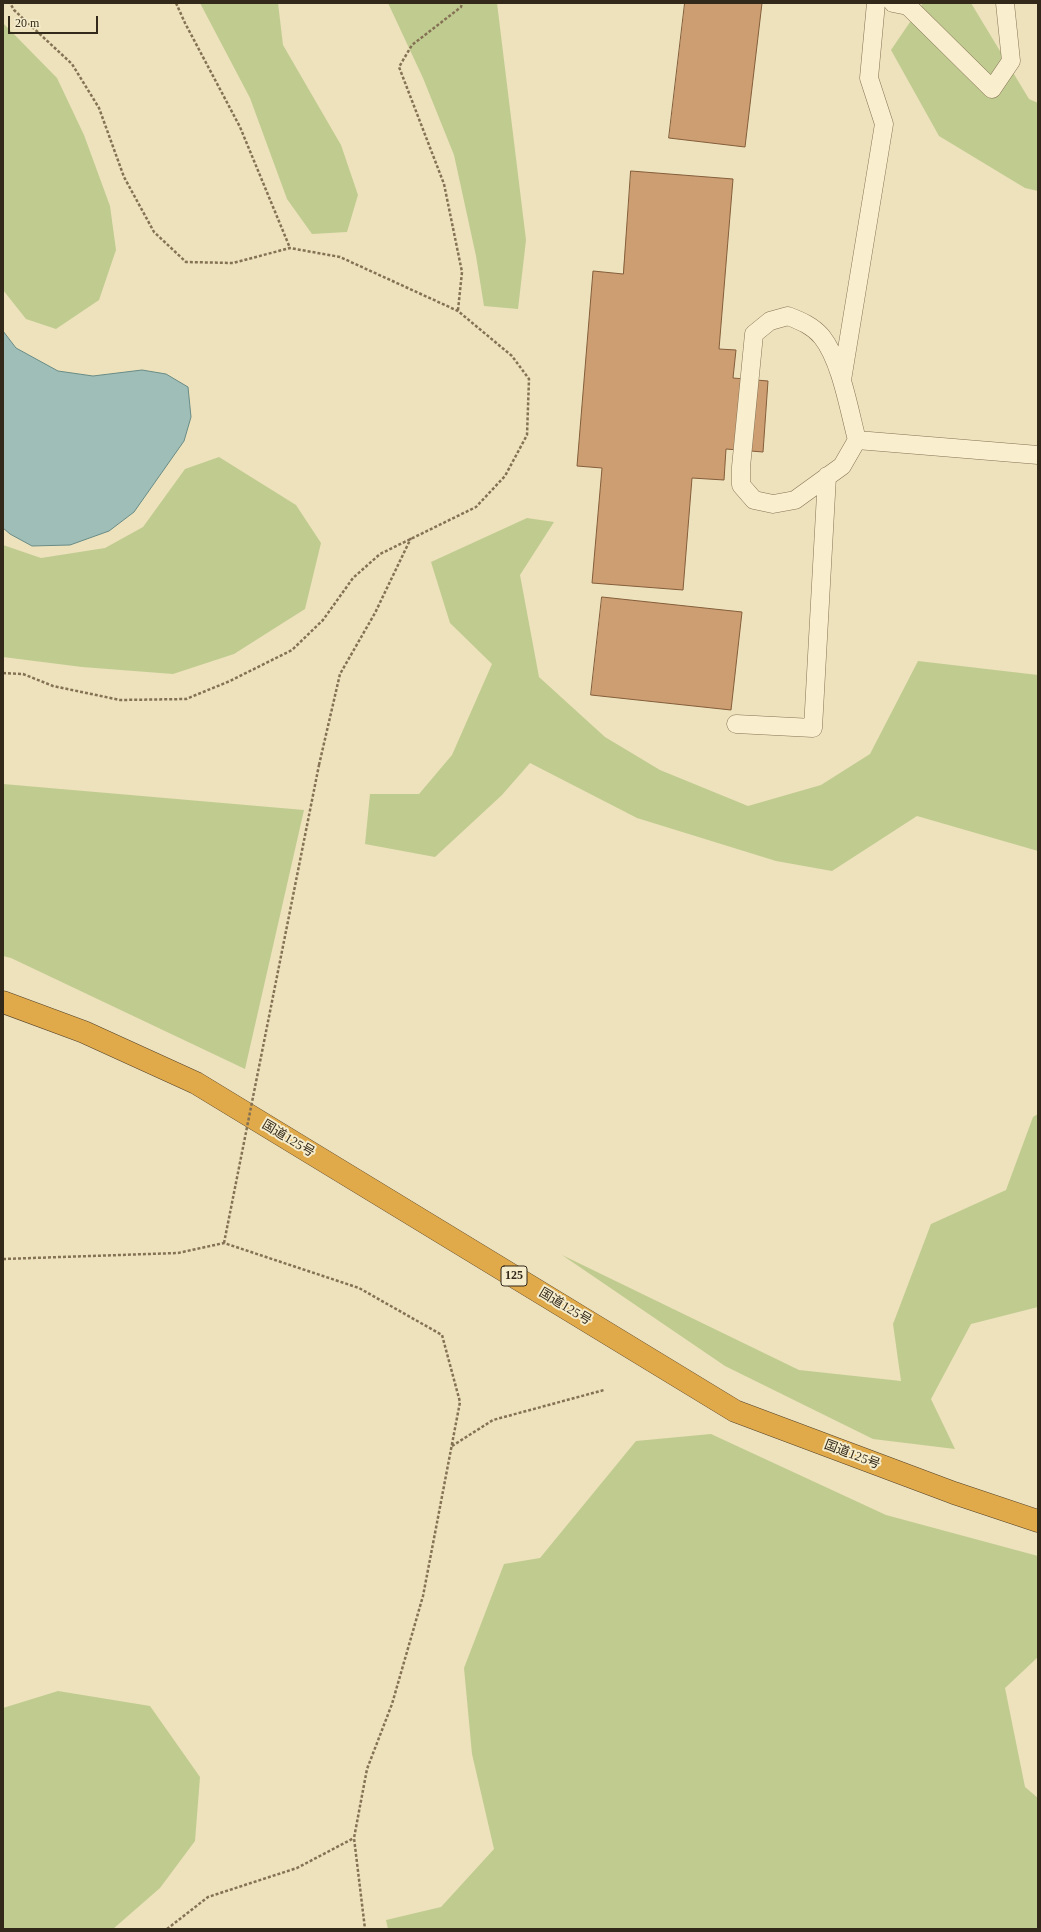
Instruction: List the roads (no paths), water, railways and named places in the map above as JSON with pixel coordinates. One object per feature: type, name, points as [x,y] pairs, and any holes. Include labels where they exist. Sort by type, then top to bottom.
[{"type":"highway","name":"国道125号","points":[[3,1002],[84,1032],[196,1083],[735,1411],[954,1493],[1038,1521]]},
{"type":"lane","points":[[842,380],[884,124],[869,78],[876,3]]},
{"type":"lane","points":[[893,3],[908,6],[992,89],[1011,61],[1005,3]]},
{"type":"lane","points":[[788,316],[805,322],[822,337],[842,380],[857,440],[842,466],[795,500],[773,504],[754,500],[741,485],[754,334],[770,321],[788,316]]},
{"type":"lane","points":[[857,440],[1038,455]]},
{"type":"lane","points":[[736,724],[813,728],[827,476]]},
{"type":"water","points":[[3,331],[16,348],[58,371],[93,376],[142,370],[166,374],[188,387],[191,417],[184,441],[134,512],[109,531],[70,545],[32,546],[10,534],[3,528]]}]
